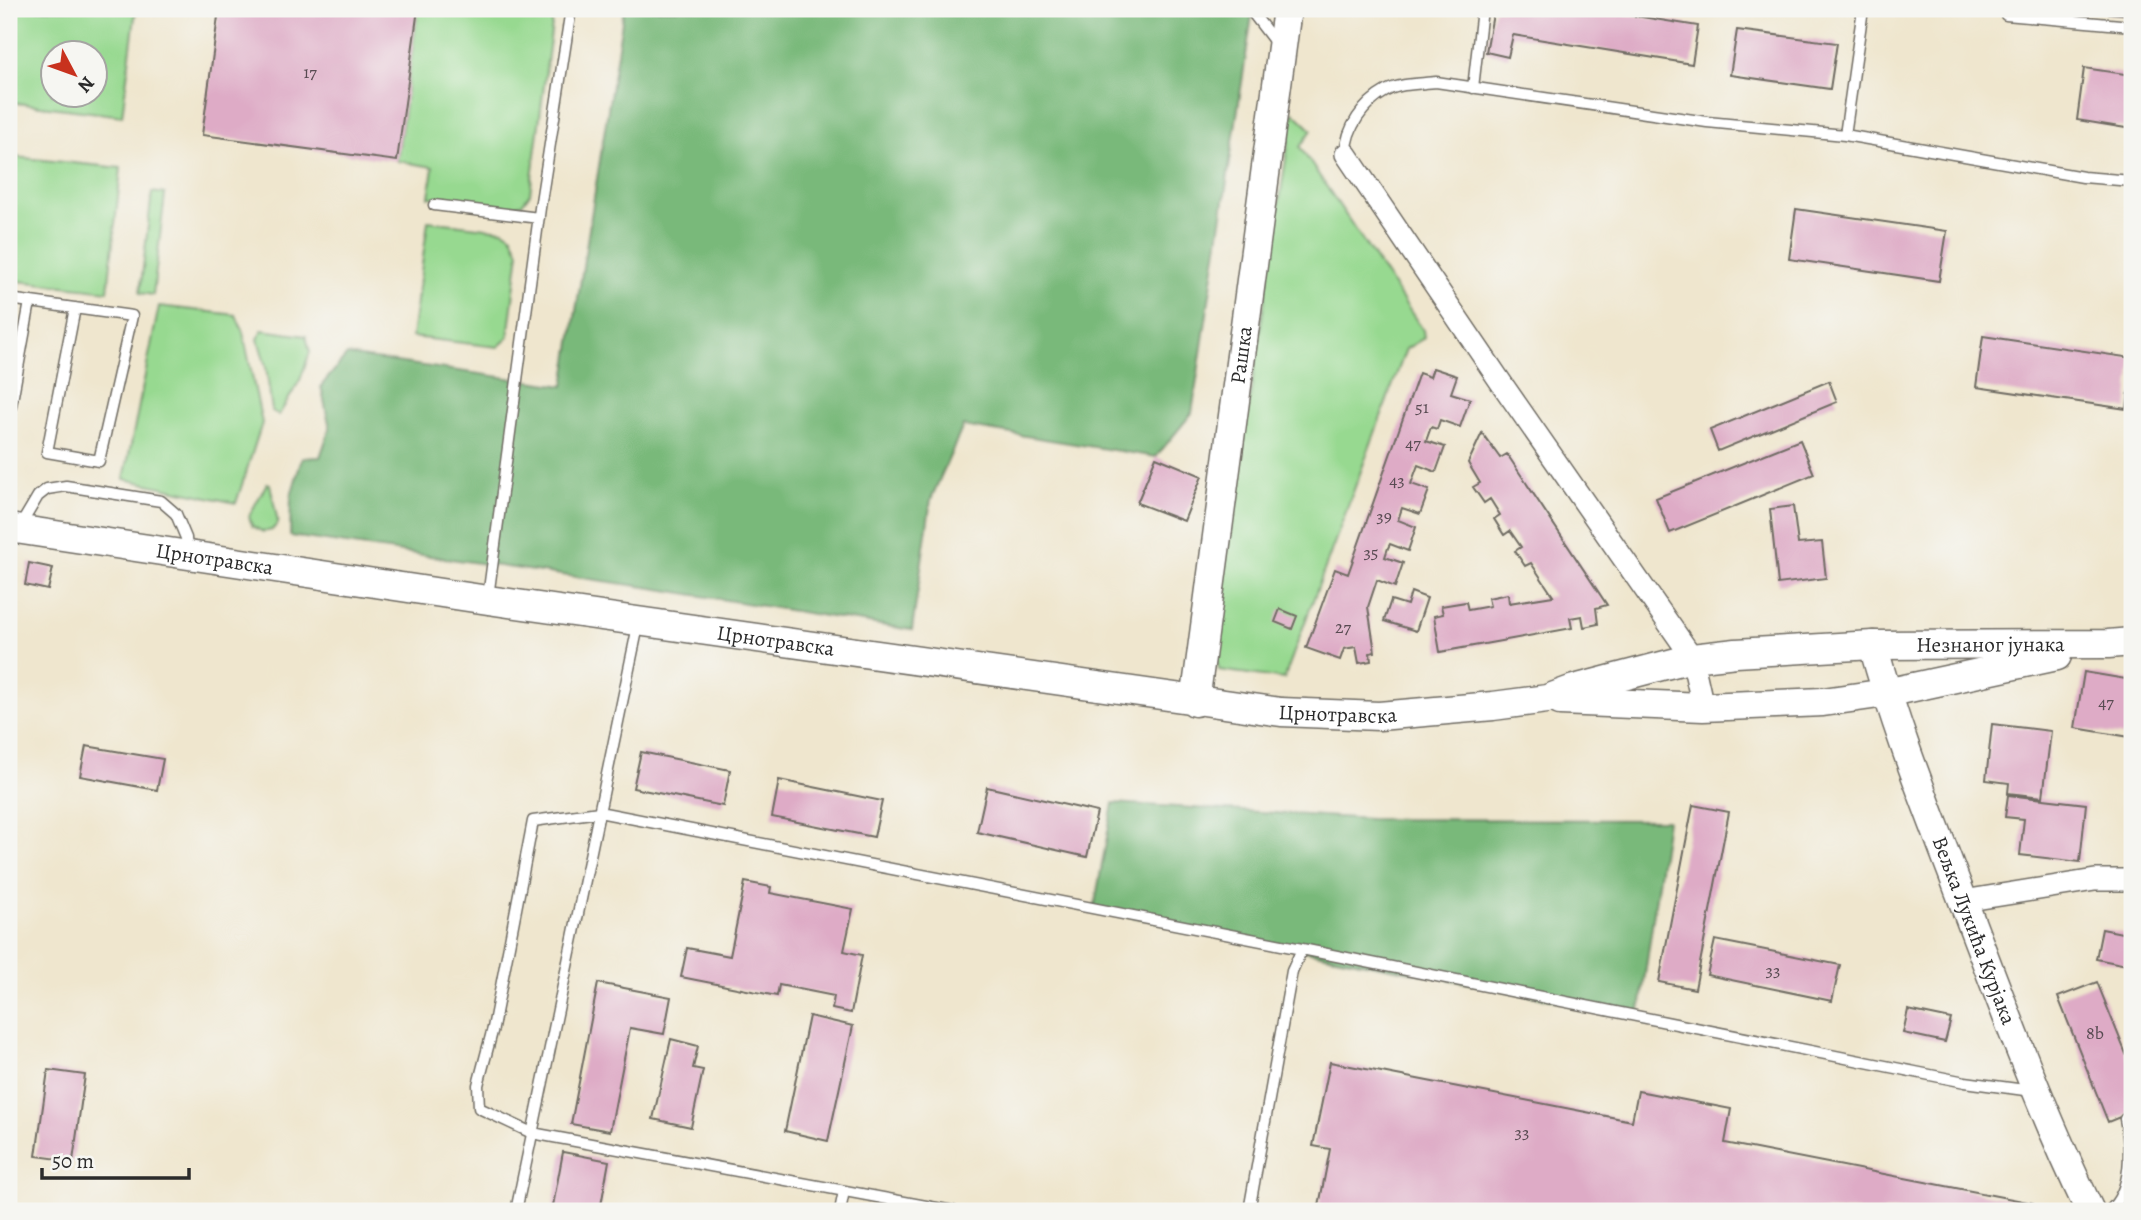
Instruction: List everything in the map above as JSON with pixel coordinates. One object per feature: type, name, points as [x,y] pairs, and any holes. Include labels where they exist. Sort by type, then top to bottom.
[{"type":"main road","name":"Рашка","points":[[1195,702],[1287,9]]},
{"type":"main road","name":"Црнотравска","points":[[13,528],[488,600],[1195,702],[1281,712],[1379,716],[1493,706],[1547,699],[1574,689],[1692,658],[1872,645]]},
{"type":"main road","name":"Незнаног јунака","points":[[1872,645],[2120,643]]},
{"type":"main road","name":"Незнаног јунака","points":[[1886,693],[2120,643]]},
{"type":"main road","name":"Вељка Лукића Курјака","points":[[1872,645],[1919,788],[2035,1091],[2090,1211]]},
{"type":"main road","name":"Црнотравска","points":[[1547,699],[1703,707],[1823,702],[1886,693]]},
{"type":"street","points":[[1346,154],[1692,658],[1703,707]]},
{"type":"street","points":[[1964,901],[2095,880],[2132,880]]},
{"type":"lane","points":[[488,600],[539,218],[571,9]]},
{"type":"lane","points":[[1473,88],[1482,9]]},
{"type":"lane","points":[[1845,135],[1863,9]]},
{"type":"lane","points":[[1252,12],[1281,51]]},
{"type":"lane","points":[[2006,15],[2132,26]]},
{"type":"lane","points":[[1346,154],[1345,141],[1350,128],[1366,107],[1387,91],[1436,82],[1707,122],[1845,135],[2083,177],[2132,181]]},
{"type":"lane","points":[[434,205],[539,218]]},
{"type":"lane","points":[[9,299],[75,308],[132,316],[99,461],[47,452],[75,308]]},
{"type":"lane","points":[[9,417],[30,302]]},
{"type":"lane","points":[[13,528],[38,496],[47,489],[66,486],[161,500],[176,514],[186,538],[187,556]]},
{"type":"lane","points":[[516,1211],[639,621]]},
{"type":"lane","points":[[953,1211],[532,1133],[479,1108],[478,1085],[493,1028],[533,821],[599,813],[1302,949],[1965,1082],[2035,1091]]},
{"type":"lane","points":[[1249,1211],[1292,971],[1302,949]]},
{"type":"lane","points":[[2109,1211],[2128,1187],[2129,1150],[2125,1119]]},
{"type":"lane","points":[[840,1211],[844,1191]]},
{"type":"green space","points":[[9,9],[136,9],[122,116],[57,108],[108,108],[108,38],[38,38],[38,106],[9,102]]},
{"type":"green space","points":[[418,9],[554,9],[530,193],[522,204],[512,207],[429,197],[433,167],[397,161]]},
{"type":"green space","points":[[624,9],[1253,9],[1192,413],[1156,457],[963,426],[931,499],[912,630],[652,588],[290,536],[291,496],[302,458],[320,457],[330,428],[321,386],[347,355],[564,386]]},
{"type":"green space","points":[[1293,112],[1312,130],[1300,147],[1423,330],[1424,338],[1406,349],[1284,679],[1219,670],[1213,643]]},
{"type":"green space","points":[[15,157],[121,168],[108,291],[9,280],[9,216]]},
{"type":"green space","points":[[152,192],[165,194],[153,295],[140,293]]},
{"type":"green space","points":[[428,221],[503,230],[512,236],[519,252],[508,338],[498,347],[412,337]]},
{"type":"green space","points":[[159,306],[236,315],[243,332],[262,423],[236,503],[124,479]]},
{"type":"green space","points":[[262,330],[306,336],[310,352],[300,380],[279,415],[272,411],[266,367],[258,339]]},
{"type":"green space","points":[[267,483],[270,484],[278,523],[272,530],[263,532],[252,526],[249,516]]},
{"type":"green space","points":[[1113,803],[1370,819],[1667,820],[1639,1017],[1094,909]]},
{"type":"building","points":[[219,9],[418,9],[397,161],[202,135]]},
{"type":"building","points":[[1494,9],[1592,9],[1698,26],[1692,64],[1513,35],[1508,57],[1486,52]]},
{"type":"building","points":[[2110,9],[2132,9],[2132,15],[2109,13]]},
{"type":"building","points":[[1737,30],[1837,43],[1830,89],[1730,75]]},
{"type":"building","points":[[2084,68],[2132,75],[2132,129],[2077,120]]},
{"type":"building","points":[[1796,209],[1947,231],[1939,281],[1789,259]]},
{"type":"building","points":[[1983,336],[2132,358],[2127,409],[1976,387]]},
{"type":"building","points":[[1433,368],[1457,376],[1451,393],[1470,399],[1460,427],[1440,420],[1437,429],[1431,427],[1426,441],[1445,447],[1436,472],[1418,465],[1411,484],[1429,490],[1420,514],[1402,508],[1398,520],[1416,527],[1408,551],[1390,544],[1388,548],[1385,557],[1403,563],[1395,587],[1377,580],[1368,607],[1375,652],[1370,653],[1371,661],[1359,663],[1356,647],[1344,649],[1340,660],[1306,648],[1335,569],[1348,574],[1419,373],[1430,377]]},
{"type":"building","points":[[1829,381],[1837,402],[1718,451],[1710,430]]},
{"type":"building","points":[[1482,433],[1500,458],[1507,454],[1607,605],[1596,608],[1598,624],[1584,627],[1582,616],[1570,618],[1572,628],[1440,652],[1434,616],[1443,614],[1441,606],[1466,602],[1468,610],[1490,606],[1488,598],[1508,594],[1509,603],[1553,596],[1531,563],[1525,566],[1515,551],[1521,547],[1510,531],[1504,535],[1494,519],[1500,515],[1490,499],[1484,503],[1473,487],[1480,483],[1468,463]]},
{"type":"building","points":[[1800,440],[1814,474],[1670,533],[1656,498]]},
{"type":"building","points":[[1156,457],[1202,476],[1184,521],[1137,503]]},
{"type":"building","points":[[1793,506],[1798,544],[1822,542],[1826,578],[1778,584],[1770,509]]},
{"type":"building","points":[[29,563],[53,568],[48,590],[25,585]]},
{"type":"building","points":[[1411,592],[1427,598],[1416,631],[1384,621],[1391,600],[1407,605]]},
{"type":"building","points":[[1280,609],[1297,616],[1292,629],[1275,622]]},
{"type":"building","points":[[2084,672],[2132,680],[2130,737],[2075,728]]},
{"type":"building","points":[[1992,724],[2051,731],[2043,797],[2008,793],[2009,783],[1986,780]]},
{"type":"building","points":[[86,746],[163,759],[157,790],[80,776]]},
{"type":"building","points":[[641,752],[730,770],[723,806],[633,788]]},
{"type":"building","points":[[779,780],[882,801],[874,837],[772,817]]},
{"type":"building","points":[[987,787],[1097,812],[1087,857],[977,832]]},
{"type":"building","points":[[2008,795],[2086,804],[2080,862],[2020,855],[2024,819],[2005,817]]},
{"type":"building","points":[[1693,805],[1729,812],[1695,989],[1659,982]]},
{"type":"building","points":[[745,882],[771,887],[770,893],[853,909],[844,951],[862,955],[851,1013],[832,1009],[834,996],[779,985],[777,996],[681,977],[687,948],[730,956]]},
{"type":"building","points":[[2102,929],[2132,935],[2132,966],[2096,959]]},
{"type":"building","points":[[1715,940],[1840,965],[1832,1001],[1707,975]]},
{"type":"building","points":[[2097,982],[2132,1069],[2132,1112],[2108,1122],[2058,997]]},
{"type":"building","points":[[598,983],[671,997],[664,1034],[630,1028],[610,1131],[571,1124]]},
{"type":"building","points":[[1908,1010],[1951,1019],[1945,1042],[1903,1033]]},
{"type":"building","points":[[809,1016],[853,1026],[828,1141],[785,1131]]},
{"type":"building","points":[[671,1039],[698,1046],[693,1068],[703,1070],[691,1127],[653,1119]]},
{"type":"building","points":[[1330,1062],[1632,1121],[1638,1091],[1731,1109],[1725,1143],[2033,1203],[2032,1211],[1318,1211],[1330,1149],[1313,1146]]},
{"type":"building","points":[[48,1070],[85,1075],[73,1161],[36,1156]]},
{"type":"building","points":[[563,1152],[609,1161],[600,1211],[552,1211]]}]
